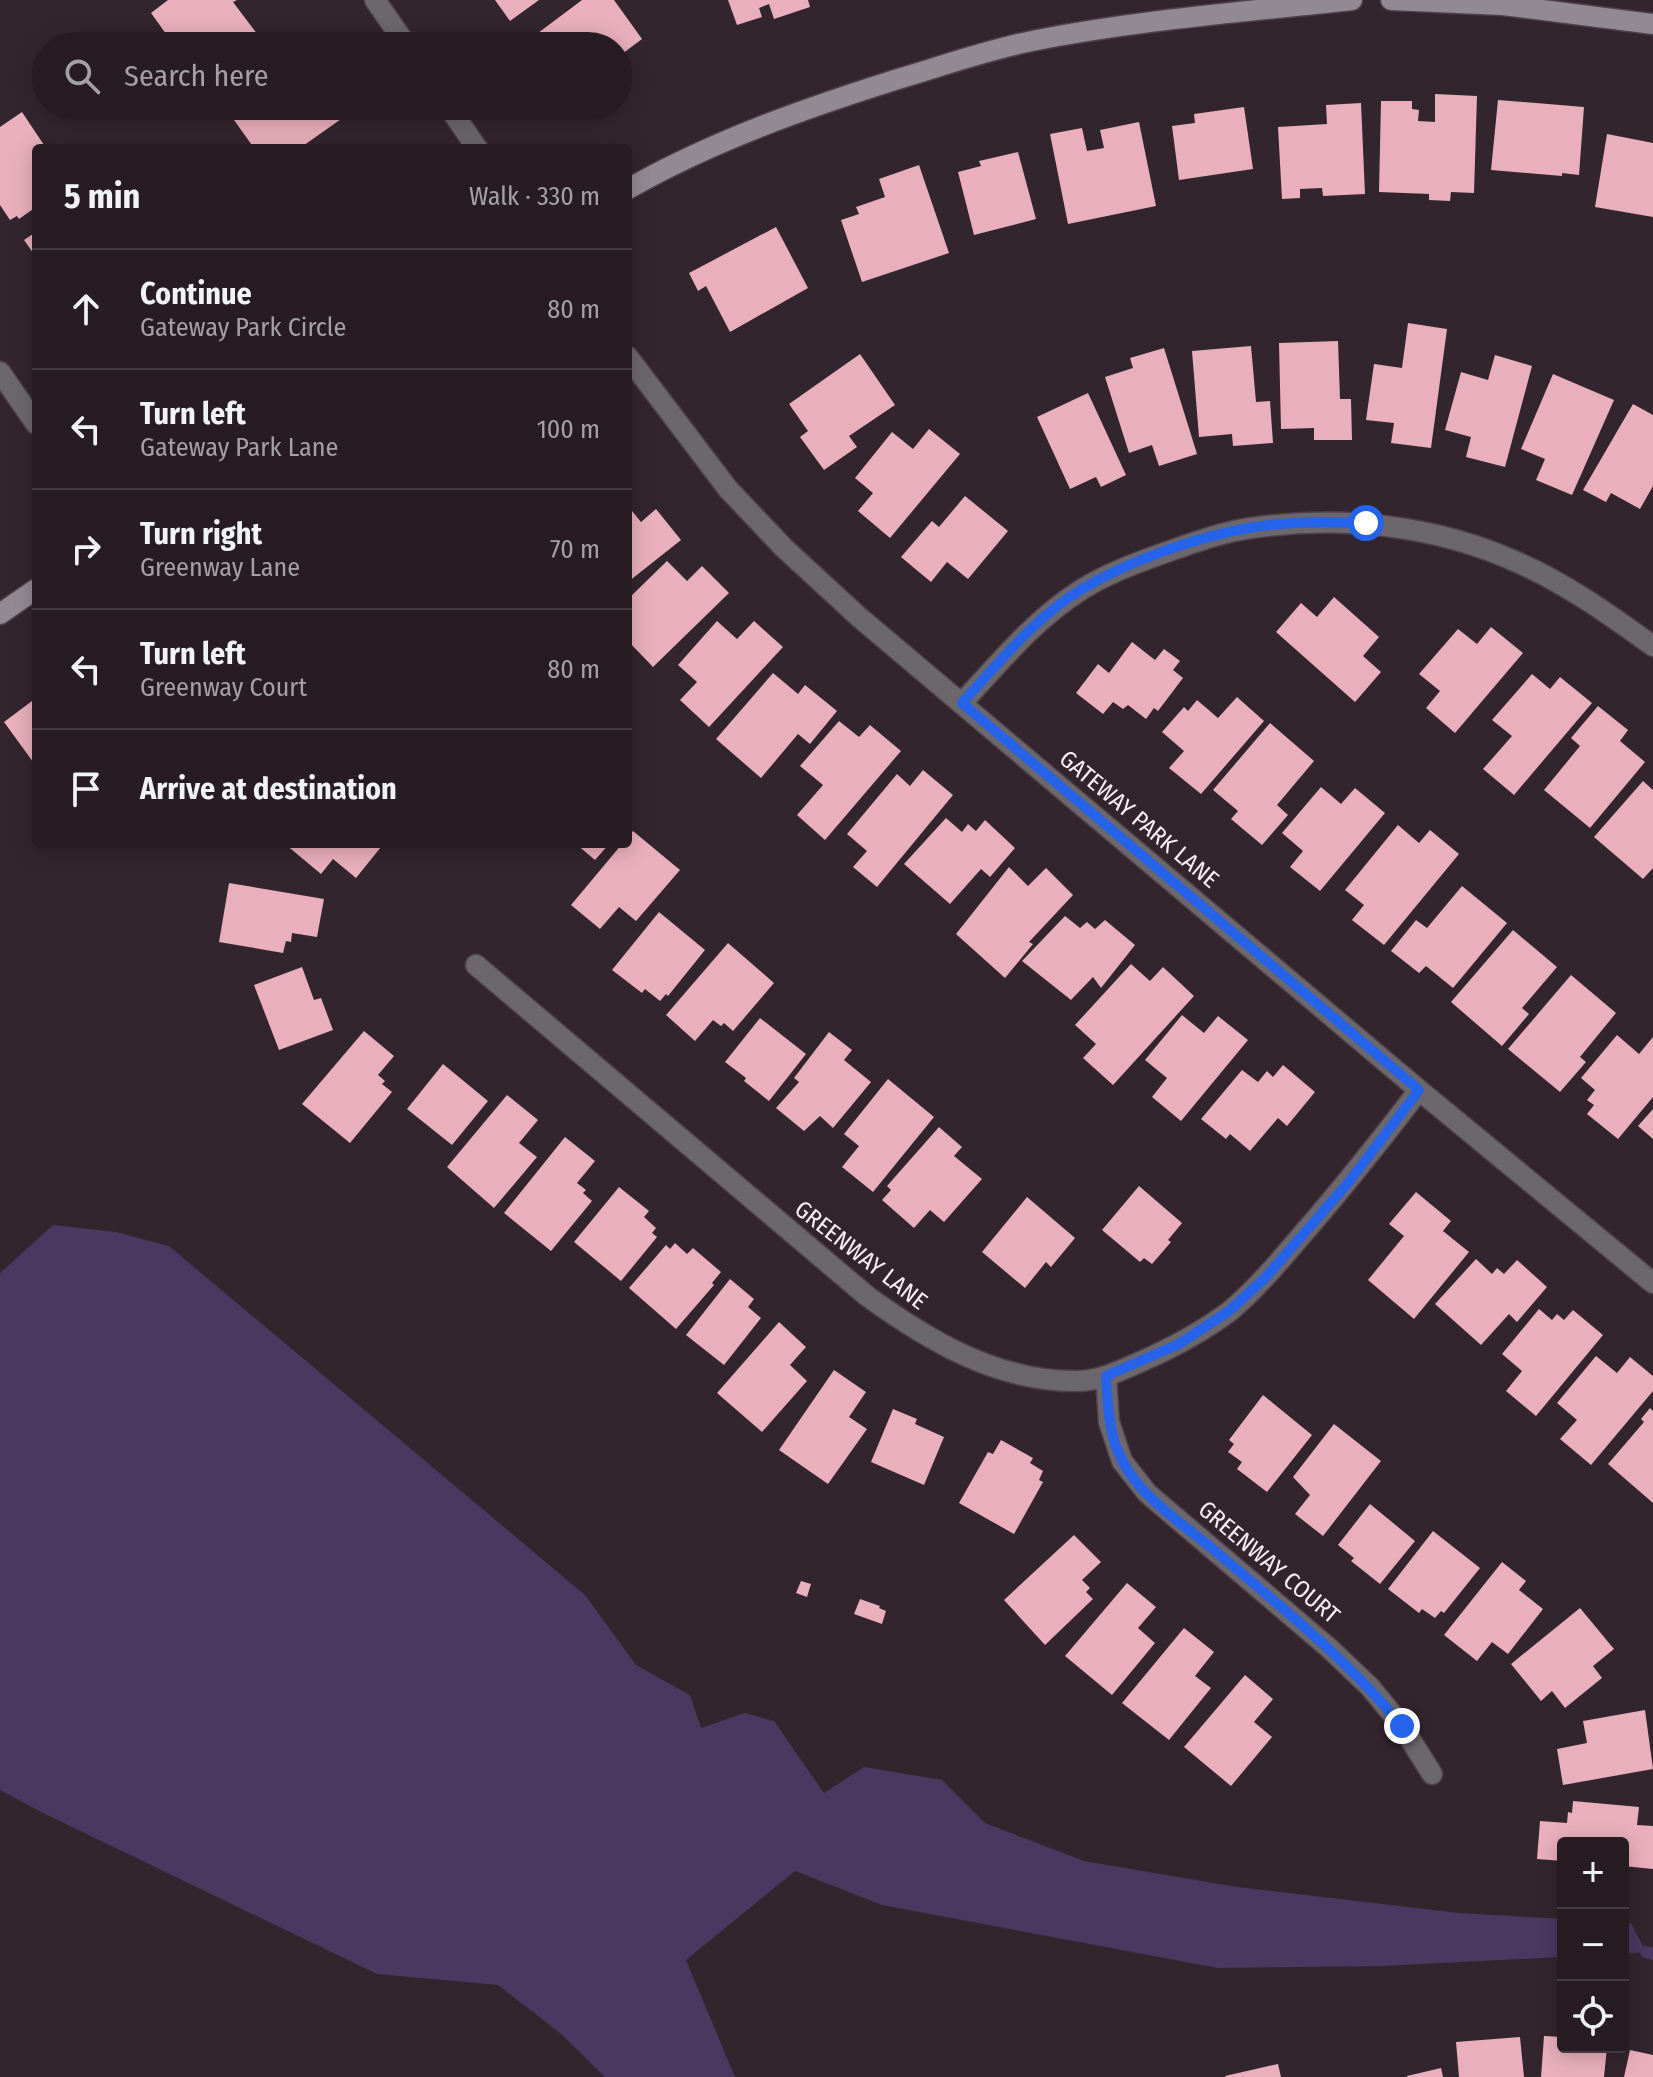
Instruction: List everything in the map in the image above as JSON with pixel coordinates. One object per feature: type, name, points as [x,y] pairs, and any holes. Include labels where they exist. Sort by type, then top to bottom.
[{"type":"street","points":[[375,0],[397,32]]},
{"type":"street","points":[[632,187],[752,131],[840,98],[1030,42],[1130,24],[1352,0]]},
{"type":"street","points":[[1391,0],[1503,5],[1653,24]]},
{"type":"street","points":[[458,120],[474,144]]},
{"type":"street","name":"GATEWAY PARK LANE","points":[[632,362],[728,489],[784,548],[859,617],[1419,1090],[1653,1283]]},
{"type":"street","points":[[0,372],[32,418]]},
{"type":"street","points":[[962,703],[1028,632],[1081,590],[1132,565],[1192,543],[1248,528],[1308,522],[1366,523],[1469,543],[1520,563],[1569,589],[1653,646]]},
{"type":"street","points":[[0,614],[32,592]]},
{"type":"street","name":"GREENWAY LANE","points":[[476,965],[867,1296],[911,1328],[968,1358],[1026,1377],[1078,1381],[1106,1376],[1179,1344],[1238,1303],[1265,1278],[1348,1183],[1419,1090]]},
{"type":"street","name":"GREENWAY COURT","points":[[1106,1376],[1109,1422],[1122,1461],[1147,1493],[1329,1648],[1370,1687],[1402,1726],[1432,1774]]},
{"type":"shaded area","points":[[53,1225],[116,1232],[169,1246],[585,1595],[636,1665],[690,1695],[701,1728],[745,1713],[774,1721],[824,1793],[864,1767],[942,1780],[985,1823],[1084,1861],[1237,1887],[1459,1913],[1557,1919],[1557,1957],[1382,1966],[1218,1968],[882,1905],[795,1871],[686,1960],[735,2077],[605,2077],[560,2033],[498,1985],[377,1974],[0,1790],[0,1273]]},
{"type":"shaded area","points":[[1629,1923],[1631,1923],[1646,1952],[1629,1953]]},
{"type":"building","points":[[168,0],[237,0],[233,2],[256,32],[165,32],[151,13]]},
{"type":"building","points":[[495,0],[539,0],[510,21]]},
{"type":"building","points":[[582,0],[614,0],[642,39],[632,46],[632,32],[539,32]]},
{"type":"building","points":[[728,0],[808,0],[810,7],[774,19],[769,4],[759,8],[762,17],[737,25]]},
{"type":"building","points":[[1435,94],[1477,96],[1474,193],[1451,192],[1450,201],[1429,200],[1429,194],[1379,192],[1381,101],[1412,101],[1412,109],[1419,110],[1418,121],[1435,122]]},
{"type":"building","points":[[1498,100],[1584,107],[1579,175],[1491,170]]},
{"type":"building","points":[[1361,103],[1365,194],[1323,196],[1322,188],[1300,189],[1300,198],[1282,199],[1278,127],[1327,124],[1326,105]]},
{"type":"building","points":[[1244,107],[1253,169],[1179,180],[1172,126],[1195,123],[1194,114]]},
{"type":"building","points":[[22,112],[43,144],[32,144],[32,210],[19,219],[17,216],[10,220],[0,205],[0,127]]},
{"type":"building","points":[[234,120],[340,120],[306,144],[251,144]]},
{"type":"building","points":[[1139,122],[1156,206],[1068,224],[1050,134],[1082,128],[1087,151],[1104,148],[1100,130]]},
{"type":"building","points":[[1607,134],[1653,143],[1653,217],[1595,207]]},
{"type":"building","points":[[1018,152],[1036,219],[974,235],[958,172],[981,166],[979,161]]},
{"type":"building","points":[[919,165],[949,253],[862,282],[841,220],[859,214],[856,207],[885,197],[879,179]]},
{"type":"building","points":[[776,227],[808,288],[730,332],[706,286],[698,291],[689,273]]},
{"type":"building","points":[[32,235],[32,251],[24,240]]},
{"type":"building","points":[[1408,323],[1447,329],[1431,448],[1391,443],[1394,423],[1366,420],[1374,364],[1402,368]]},
{"type":"building","points":[[1338,341],[1340,399],[1351,399],[1352,440],[1314,440],[1314,428],[1281,429],[1279,343]]},
{"type":"building","points":[[1251,346],[1256,402],[1270,401],[1273,443],[1233,446],[1232,434],[1199,437],[1192,351]]},
{"type":"building","points":[[1164,348],[1197,454],[1159,466],[1152,445],[1129,453],[1105,377],[1133,368],[1130,358]]},
{"type":"building","points":[[860,354],[895,405],[849,436],[857,447],[824,470],[800,437],[808,431],[789,404]]},
{"type":"building","points":[[1495,355],[1532,366],[1505,467],[1466,457],[1471,437],[1445,430],[1461,372],[1488,380]]},
{"type":"building","points":[[1553,374],[1614,400],[1572,495],[1536,480],[1545,459],[1521,449]]},
{"type":"building","points":[[1088,393],[1126,475],[1101,487],[1096,477],[1070,489],[1037,417]]},
{"type":"building","points":[[1633,404],[1653,415],[1653,486],[1640,509],[1611,493],[1606,502],[1583,490]]},
{"type":"building","points":[[929,429],[960,454],[890,538],[858,511],[873,493],[855,478],[892,432],[913,449]]},
{"type":"building","points":[[965,496],[1008,531],[968,579],[947,562],[931,582],[901,557],[932,521],[939,527]]},
{"type":"building","points":[[656,509],[681,540],[632,579],[632,511],[641,522]]},
{"type":"building","points":[[667,561],[687,581],[702,566],[729,593],[653,667],[632,645],[632,595]]},
{"type":"building","points":[[1334,597],[1379,637],[1363,656],[1381,672],[1355,702],[1276,632],[1301,603],[1317,617]]},
{"type":"building","points":[[717,621],[737,639],[754,621],[783,647],[709,727],[680,700],[697,682],[678,665]]},
{"type":"building","points":[[1491,627],[1523,653],[1455,733],[1426,708],[1440,691],[1419,674],[1458,629],[1477,644]]},
{"type":"building","points":[[1132,642],[1155,660],[1164,649],[1180,661],[1173,670],[1183,678],[1158,711],[1154,708],[1146,719],[1128,705],[1123,709],[1113,702],[1103,714],[1076,693],[1098,664],[1109,673]]},
{"type":"building","points":[[773,673],[798,694],[805,685],[837,711],[810,744],[798,734],[761,778],[716,739]]},
{"type":"building","points":[[1532,674],[1550,689],[1560,677],[1592,703],[1514,795],[1483,769],[1512,736],[1492,720]]},
{"type":"building","points":[[1237,697],[1264,721],[1201,794],[1169,768],[1184,751],[1162,732],[1184,707],[1188,711],[1197,700],[1218,718]]},
{"type":"building","points":[[32,701],[32,760],[4,722]]},
{"type":"building","points":[[1598,706],[1628,730],[1620,741],[1645,762],[1590,828],[1544,790],[1580,746],[1571,738]]},
{"type":"building","points":[[839,721],[859,737],[870,725],[901,751],[825,840],[797,815],[823,785],[800,766]]},
{"type":"building","points":[[1270,723],[1314,761],[1277,805],[1288,815],[1262,845],[1231,819],[1238,811],[1213,790]]},
{"type":"building","points":[[923,770],[953,795],[877,887],[853,867],[867,851],[847,834],[897,774],[910,786]]},
{"type":"building","points":[[1643,781],[1653,790],[1653,868],[1643,879],[1594,837]]},
{"type":"building","points":[[1321,787],[1341,804],[1355,788],[1385,813],[1320,891],[1290,867],[1303,851],[1282,833]]},
{"type":"building","points":[[946,818],[962,832],[968,824],[976,831],[985,820],[1015,848],[990,877],[981,869],[950,904],[904,864]]},
{"type":"building","points":[[1398,825],[1419,843],[1430,830],[1459,854],[1384,945],[1352,920],[1364,905],[1345,890]]},
{"type":"building","points":[[632,832],[680,870],[636,921],[619,907],[600,929],[571,905],[619,848],[632,848]]},
{"type":"building","points":[[290,848],[380,848],[356,878],[333,859],[321,874]]},
{"type":"building","points":[[581,848],[606,848],[595,860]]},
{"type":"building","points":[[1009,867],[1028,886],[1046,868],[1073,895],[1029,942],[1033,944],[1005,978],[956,934]]},
{"type":"building","points":[[229,883],[324,899],[317,937],[292,933],[291,942],[286,941],[283,953],[219,942]]},
{"type":"building","points":[[1462,886],[1507,923],[1453,988],[1426,966],[1419,973],[1391,951],[1416,920],[1427,928]]},
{"type":"building","points":[[659,912],[705,950],[668,996],[666,994],[660,1001],[645,989],[642,993],[612,970]]},
{"type":"building","points":[[1065,916],[1080,928],[1087,922],[1095,929],[1105,920],[1135,945],[1101,988],[1093,977],[1071,1000],[1022,961]]},
{"type":"building","points":[[1513,930],[1557,967],[1522,1008],[1529,1014],[1502,1046],[1451,1002]]},
{"type":"building","points":[[728,943],[774,983],[733,1031],[724,1023],[721,1026],[713,1020],[695,1041],[666,1015]]},
{"type":"building","points":[[1131,964],[1150,981],[1163,967],[1194,996],[1113,1085],[1083,1058],[1096,1044],[1075,1025]]},
{"type":"building","points":[[302,967],[314,1000],[321,998],[333,1030],[279,1050],[254,985]]},
{"type":"building","points":[[1571,975],[1616,1013],[1580,1057],[1586,1062],[1560,1092],[1508,1049]]},
{"type":"building","points":[[1182,1015],[1204,1033],[1218,1016],[1248,1040],[1181,1121],[1152,1097],[1167,1078],[1145,1060]]},
{"type":"building","points":[[760,1018],[806,1054],[769,1101],[725,1062]]},
{"type":"building","points":[[364,1031],[394,1056],[378,1075],[385,1081],[382,1084],[392,1092],[350,1143],[302,1104]]},
{"type":"building","points":[[829,1032],[852,1050],[844,1060],[871,1082],[833,1128],[820,1116],[804,1131],[776,1108],[799,1082],[794,1078]]},
{"type":"building","points":[[1617,1035],[1639,1054],[1653,1037],[1653,1097],[1618,1139],[1587,1114],[1594,1105],[1587,1100],[1595,1090],[1581,1078]]},
{"type":"building","points":[[443,1064],[488,1101],[452,1145],[407,1109]]},
{"type":"building","points":[[1283,1065],[1315,1092],[1287,1126],[1278,1118],[1250,1151],[1230,1134],[1226,1139],[1201,1119],[1242,1070],[1258,1082],[1267,1071],[1273,1077]]},
{"type":"building","points":[[888,1079],[934,1117],[873,1192],[842,1167],[859,1146],[844,1134]]},
{"type":"building","points":[[507,1095],[538,1120],[519,1143],[537,1157],[494,1208],[447,1167]]},
{"type":"building","points":[[1653,1109],[1653,1139],[1638,1126]]},
{"type":"building","points":[[939,1127],[962,1147],[954,1156],[982,1179],[944,1222],[930,1210],[914,1228],[882,1200],[891,1190],[887,1186]]},
{"type":"building","points":[[565,1137],[595,1161],[577,1183],[586,1190],[583,1193],[592,1201],[551,1251],[504,1213]]},
{"type":"building","points":[[1139,1186],[1182,1223],[1152,1264],[1144,1258],[1140,1262],[1102,1230]]},
{"type":"building","points":[[619,1187],[649,1211],[644,1217],[656,1228],[652,1233],[657,1237],[621,1281],[574,1242]]},
{"type":"building","points":[[1416,1192],[1451,1221],[1443,1231],[1469,1252],[1414,1319],[1368,1280],[1404,1236],[1389,1224]]},
{"type":"building","points":[[1027,1197],[1075,1238],[1051,1267],[1046,1262],[1025,1288],[982,1252]]},
{"type":"building","points":[[675,1243],[687,1254],[693,1248],[721,1272],[712,1283],[714,1285],[676,1329],[629,1288],[666,1245],[670,1249]]},
{"type":"building","points":[[1476,1259],[1492,1274],[1497,1268],[1504,1274],[1517,1260],[1547,1287],[1517,1322],[1509,1314],[1481,1345],[1435,1304]]},
{"type":"building","points":[[730,1279],[754,1299],[748,1307],[761,1318],[724,1365],[686,1335]]},
{"type":"building","points":[[1539,1309],[1552,1320],[1557,1314],[1564,1320],[1573,1310],[1603,1335],[1536,1416],[1506,1391],[1522,1371],[1502,1354]]},
{"type":"building","points":[[779,1322],[806,1347],[790,1365],[807,1381],[762,1432],[717,1393]]},
{"type":"building","points":[[1596,1356],[1617,1373],[1630,1357],[1653,1376],[1653,1391],[1591,1465],[1560,1439],[1577,1420],[1557,1403]]},
{"type":"building","points":[[834,1370],[866,1392],[849,1417],[867,1429],[828,1484],[779,1450]]},
{"type":"building","points":[[1263,1395],[1312,1435],[1267,1492],[1237,1469],[1242,1462],[1228,1452],[1234,1444],[1229,1440]]},
{"type":"building","points":[[1650,1408],[1653,1411],[1653,1503],[1608,1464],[1644,1422],[1641,1419]]},
{"type":"building","points":[[893,1409],[917,1419],[915,1424],[944,1437],[924,1485],[871,1462]]},
{"type":"building","points":[[1334,1424],[1381,1461],[1323,1536],[1295,1514],[1310,1495],[1293,1477]]},
{"type":"building","points":[[1001,1440],[1033,1458],[1030,1463],[1043,1471],[1039,1480],[1043,1482],[1014,1534],[959,1503],[988,1452],[993,1454]]},
{"type":"building","points":[[1370,1504],[1415,1541],[1380,1584],[1351,1561],[1354,1558],[1338,1545]]},
{"type":"building","points":[[1433,1531],[1480,1568],[1444,1613],[1441,1611],[1435,1618],[1422,1609],[1419,1613],[1388,1589]]},
{"type":"building","points":[[1074,1535],[1101,1562],[1082,1580],[1090,1588],[1086,1592],[1093,1599],[1045,1645],[1004,1600]]},
{"type":"building","points":[[1502,1562],[1526,1581],[1519,1590],[1543,1609],[1508,1654],[1492,1642],[1477,1661],[1444,1635]]},
{"type":"building","points":[[801,1581],[811,1584],[807,1597],[796,1593]]},
{"type":"building","points":[[1127,1583],[1156,1607],[1138,1628],[1155,1643],[1112,1695],[1065,1656]]},
{"type":"building","points":[[860,1599],[886,1611],[882,1624],[854,1614]]},
{"type":"building","points":[[1580,1608],[1614,1649],[1593,1666],[1602,1678],[1565,1708],[1552,1691],[1541,1701],[1511,1664]]},
{"type":"building","points":[[1184,1628],[1214,1652],[1195,1676],[1211,1688],[1169,1740],[1122,1703]]},
{"type":"building","points":[[1245,1675],[1273,1699],[1254,1722],[1272,1737],[1231,1786],[1184,1747]]},
{"type":"building","points":[[1645,1710],[1653,1769],[1563,1785],[1557,1749],[1587,1743],[1583,1721]]},
{"type":"building","points":[[1573,1801],[1639,1807],[1637,1825],[1653,1826],[1653,1869],[1629,1867],[1629,1837],[1557,1837],[1557,1861],[1537,1859],[1540,1821],[1567,1823],[1568,1812],[1572,1813]]},
{"type":"building","points":[[1544,2036],[1557,2037],[1557,2053],[1606,2053],[1604,2077],[1541,2077]]},
{"type":"building","points":[[1520,2037],[1524,2077],[1459,2077],[1456,2042]]},
{"type":"building","points":[[1630,2050],[1653,2055],[1653,2077],[1624,2077]]},
{"type":"building","points":[[1278,2064],[1281,2077],[1225,2076]]},
{"type":"building","points":[[1441,2068],[1443,2077],[1407,2077],[1407,2076]]},
{"type":"waterway","points":[[1646,1952],[1653,1954]]},
{"type":"route","points":[[1366,523],[1308,522],[1248,528],[1192,543],[1132,565],[1081,590],[1028,632],[962,703],[1419,1090],[1348,1183],[1265,1278],[1229,1311],[1179,1344],[1106,1376],[1109,1422],[1122,1461],[1147,1493],[1329,1648],[1370,1687],[1402,1726]]}]
